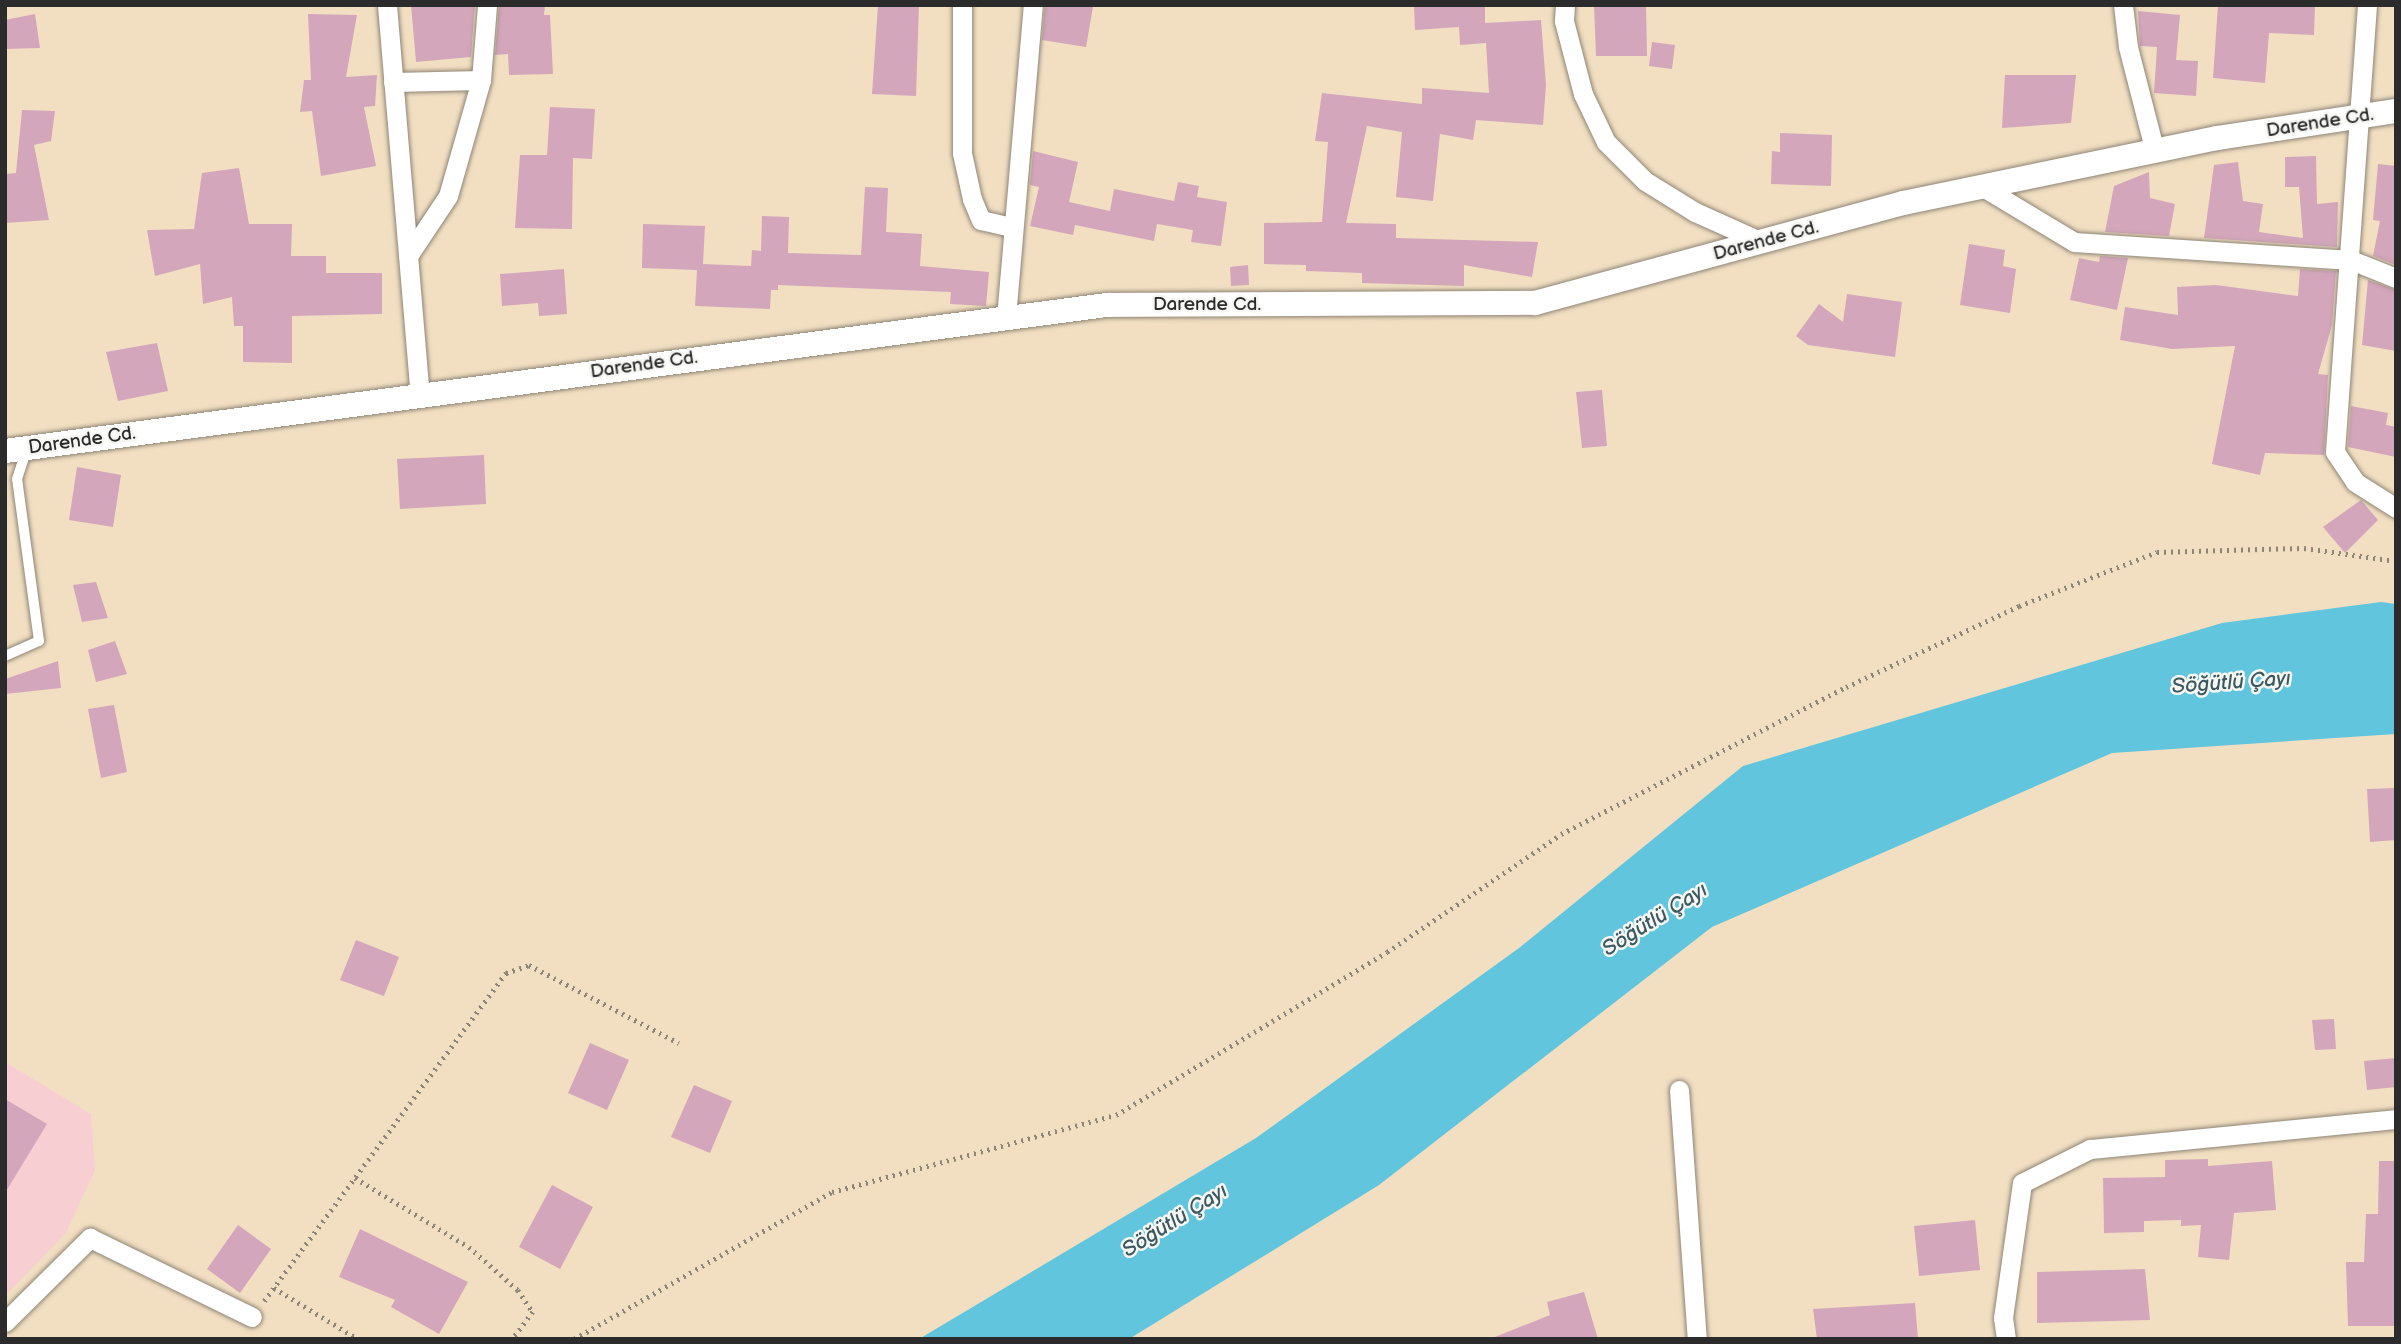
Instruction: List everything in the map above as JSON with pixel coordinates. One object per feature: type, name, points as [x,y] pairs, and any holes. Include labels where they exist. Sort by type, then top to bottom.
[{"type":"street","points":[[387,5],[420,395]]},
{"type":"street","points":[[408,256],[448,196],[481,80],[487,5]]},
{"type":"street","points":[[962,5],[962,153],[972,199],[981,220],[1012,227]]},
{"type":"street","points":[[1006,318],[1033,5]]},
{"type":"street","points":[[1565,5],[1564,21],[1583,94],[1606,142],[1645,181],[1695,212],[1762,242]]},
{"type":"street","points":[[2123,5],[2128,47],[2155,152]]},
{"type":"street","points":[[2367,5],[2351,260],[2335,452],[2355,482],[2396,509]]},
{"type":"street","points":[[393,82],[481,80]]},
{"type":"street","name":"Darende Cd.","points":[[16,449],[1107,305],[1535,303],[1762,242],[1983,187],[2155,152],[2396,111]]},
{"type":"street","points":[[1983,187],[2074,242],[2351,260],[2396,278]]},
{"type":"street","points":[[1679,1090],[1697,1339]]},
{"type":"street","points":[[2006,1339],[2003,1318],[2022,1183],[2090,1149],[2396,1119]]},
{"type":"street","points":[[5,1322],[90,1238],[252,1317]]},
{"type":"lane","points":[[5,656],[39,641],[17,479],[16,449]]},
{"type":"path","points":[[574,1339],[832,1192],[1116,1115],[1387,952],[1561,834],[1846,687],[2018,606],[2157,552],[2304,548],[2396,561]]},
{"type":"path","points":[[252,1317],[506,973],[529,965],[679,1043]]},
{"type":"path","points":[[355,1178],[469,1247],[518,1290],[533,1312],[513,1339]]},
{"type":"path","points":[[274,1288],[358,1339]]},
{"type":"shaded area","points":[[5,1062],[91,1114],[95,1170],[66,1233],[5,1296]]},
{"type":"water","name":"Söğütlü Çayı","points":[[2381,602],[2396,604],[2396,734],[2112,753],[1712,927],[1379,1185],[1129,1339],[919,1339],[1256,1138],[1519,948],[1743,766],[2222,623]]},
{"type":"building","points":[[411,5],[475,5],[471,57],[416,62]]},
{"type":"building","points":[[499,5],[545,5],[544,15],[550,15],[553,74],[509,75],[508,54],[495,55]]},
{"type":"building","points":[[878,5],[919,5],[916,96],[872,94]]},
{"type":"building","points":[[1045,5],[1093,7],[1086,47],[1042,40]]},
{"type":"building","points":[[1414,5],[1485,5],[1485,23],[1541,20],[1546,85],[1543,125],[1476,120],[1473,140],[1440,134],[1433,201],[1396,197],[1402,132],[1367,126],[1346,223],[1396,224],[1396,238],[1538,242],[1532,277],[1464,265],[1464,286],[1362,283],[1362,273],[1306,271],[1306,265],[1264,264],[1264,223],[1322,222],[1328,142],[1315,141],[1322,93],[1422,104],[1422,88],[1489,93],[1486,43],[1460,45],[1459,27],[1415,30]]},
{"type":"building","points":[[1594,5],[1646,5],[1647,56],[1596,56]]},
{"type":"building","points":[[2218,5],[2315,5],[2314,35],[2269,33],[2265,83],[2213,78]]},
{"type":"building","points":[[2138,11],[2180,15],[2176,60],[2198,61],[2196,96],[2154,93],[2157,47],[2140,46]]},
{"type":"building","points":[[35,14],[40,48],[5,49],[5,20]]},
{"type":"building","points":[[308,14],[357,15],[346,77],[377,75],[375,106],[364,107],[376,166],[321,176],[312,111],[300,112],[304,80],[311,80]]},
{"type":"building","points":[[1652,42],[1675,45],[1672,69],[1649,66]]},
{"type":"building","points":[[2005,75],[2076,75],[2071,123],[2002,128]]},
{"type":"building","points":[[550,107],[595,109],[592,159],[573,158],[572,229],[515,228],[520,155],[547,155]]},
{"type":"building","points":[[22,110],[55,111],[51,141],[34,145],[49,220],[5,223],[5,174],[16,173]]},
{"type":"building","points":[[1780,133],[1832,135],[1831,186],[1771,184],[1772,151],[1780,152]]},
{"type":"building","points":[[1033,151],[1078,162],[1069,202],[1110,211],[1114,189],[1174,201],[1178,182],[1199,186],[1197,197],[1227,202],[1221,246],[1191,242],[1193,230],[1157,224],[1154,241],[1075,225],[1073,235],[1030,226],[1039,187],[1030,185]]},
{"type":"building","points":[[2316,156],[2317,204],[2338,202],[2337,247],[2204,238],[2214,165],[2238,162],[2243,201],[2263,204],[2259,232],[2303,238],[2299,187],[2285,187],[2285,157]]},
{"type":"building","points":[[2378,164],[2396,166],[2396,265],[2373,256],[2380,221],[2373,220]]},
{"type":"building","points":[[239,168],[249,224],[292,224],[291,256],[326,256],[326,273],[382,273],[382,314],[292,316],[292,363],[243,362],[243,326],[234,326],[232,297],[203,304],[200,264],[155,276],[147,230],[194,229],[202,173]]},
{"type":"building","points":[[2149,172],[2150,198],[2175,204],[2169,236],[2105,232],[2114,186]]},
{"type":"building","points":[[865,187],[888,188],[886,232],[922,234],[920,266],[989,272],[986,306],[950,304],[951,292],[778,285],[778,290],[771,290],[770,309],[695,306],[697,270],[642,268],[643,224],[705,226],[703,264],[751,266],[752,250],[761,251],[762,216],[789,217],[788,253],[861,255]]},
{"type":"building","points":[[1969,244],[2005,250],[2003,266],[2016,269],[2010,313],[1960,305]]},
{"type":"building","points":[[2100,256],[2128,258],[2117,310],[2070,300],[2079,258],[2099,262]]},
{"type":"building","points":[[1248,265],[1249,285],[1231,286],[1230,267]]},
{"type":"building","points":[[564,269],[567,314],[539,316],[538,303],[502,306],[500,274]]},
{"type":"building","points":[[2300,269],[2336,271],[2332,325],[2318,374],[2328,375],[2324,455],[2265,453],[2260,475],[2212,464],[2235,346],[2172,349],[2120,340],[2125,307],[2178,315],[2177,287],[2216,285],[2298,296]]},
{"type":"building","points":[[2368,280],[2396,290],[2396,351],[2362,345]]},
{"type":"building","points":[[1847,294],[1902,302],[1895,357],[1808,345],[1796,336],[1819,304],[1843,322]]},
{"type":"building","points":[[157,343],[168,391],[118,401],[106,352]]},
{"type":"building","points":[[1602,390],[1607,446],[1582,448],[1576,392]]},
{"type":"building","points":[[2351,406],[2388,413],[2386,425],[2396,427],[2396,457],[2348,447]]},
{"type":"building","points":[[484,455],[486,504],[400,509],[397,459]]},
{"type":"building","points":[[77,467],[121,475],[113,527],[69,520]]},
{"type":"building","points":[[2361,500],[2378,520],[2345,553],[2323,527]]},
{"type":"building","points":[[96,582],[108,618],[82,622],[73,585]]},
{"type":"building","points":[[115,641],[127,674],[96,682],[88,650]]},
{"type":"building","points":[[58,661],[61,688],[5,694],[5,679]]},
{"type":"building","points":[[114,705],[127,772],[101,778],[88,709]]},
{"type":"building","points":[[2396,788],[2396,840],[2370,842],[2367,789]]},
{"type":"building","points":[[356,940],[399,957],[384,996],[340,980]]},
{"type":"building","points":[[2334,1019],[2336,1049],[2315,1050],[2312,1020]]},
{"type":"building","points":[[590,1043],[629,1060],[607,1110],[568,1093]]},
{"type":"building","points":[[2396,1058],[2396,1087],[2367,1090],[2364,1061]]},
{"type":"building","points":[[694,1085],[732,1101],[710,1153],[671,1137]]},
{"type":"building","points":[[5,1099],[47,1124],[5,1193]]},
{"type":"building","points":[[2208,1159],[2208,1166],[2272,1161],[2276,1210],[2234,1213],[2229,1260],[2198,1257],[2201,1225],[2181,1226],[2181,1220],[2144,1221],[2144,1232],[2104,1233],[2103,1178],[2165,1177],[2165,1160]]},
{"type":"building","points":[[2379,1161],[2396,1161],[2396,1326],[2348,1326],[2346,1262],[2364,1262],[2366,1214],[2378,1214]]},
{"type":"building","points":[[552,1185],[593,1207],[560,1269],[519,1247]]},
{"type":"building","points":[[1975,1220],[1980,1270],[1919,1276],[1914,1226]]},
{"type":"building","points":[[238,1225],[271,1249],[240,1293],[207,1269]]},
{"type":"building","points":[[360,1229],[468,1282],[439,1334],[391,1307],[395,1300],[339,1277]]},
{"type":"building","points":[[2145,1269],[2150,1320],[2037,1323],[2037,1272]]},
{"type":"building","points":[[1584,1292],[1598,1339],[1490,1339],[1550,1315],[1547,1302]]},
{"type":"building","points":[[1915,1303],[1918,1339],[1817,1339],[1813,1309]]}]
